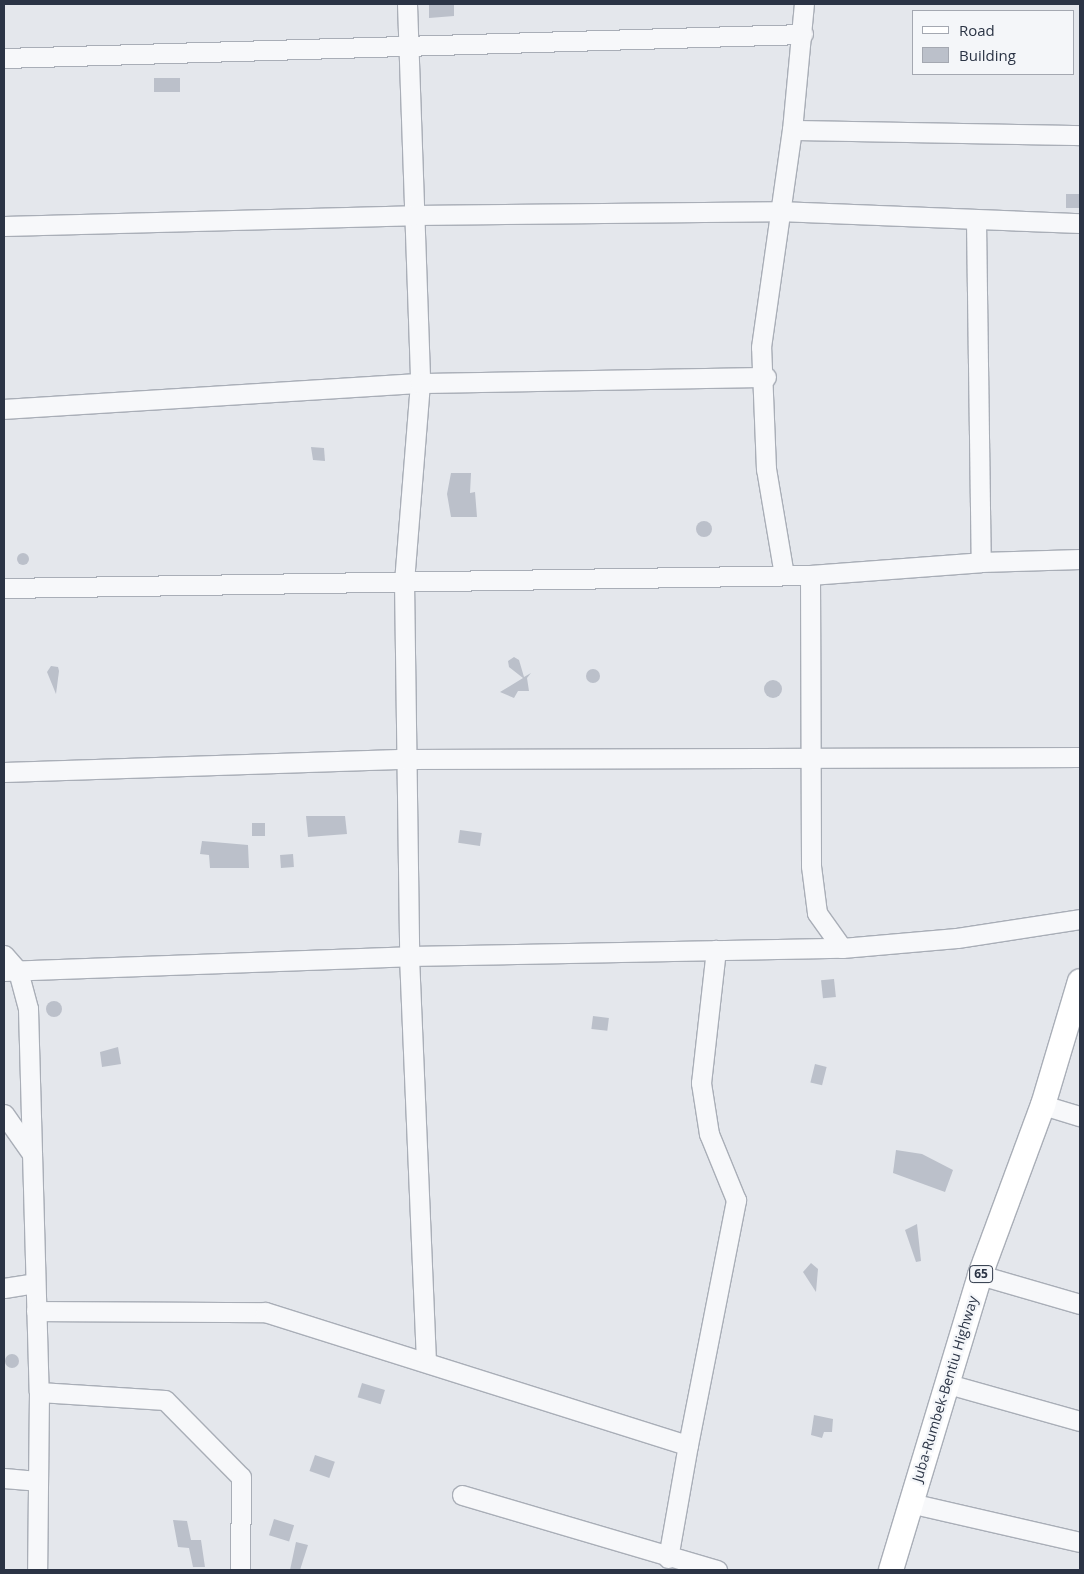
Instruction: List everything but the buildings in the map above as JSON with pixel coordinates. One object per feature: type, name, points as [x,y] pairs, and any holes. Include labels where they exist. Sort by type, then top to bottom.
[{"type":"main road","name":"Juba-Rumbek-Bentiu Highway","points":[[891,1570],[980,1275],[1043,1105],[1077,1005],[1080,981]]},
{"type":"street","points":[[407,4],[420,383],[404,581],[406,759],[409,956],[426,1362]]},
{"type":"street","points":[[784,575],[766,469],[766,377],[761,347],[778,211],[792,130],[803,34],[804,4]]},
{"type":"street","points":[[4,58],[407,44],[803,34]]},
{"type":"street","points":[[792,130],[1080,135]]},
{"type":"street","points":[[4,226],[414,215],[778,211],[976,221],[1080,223]]},
{"type":"street","points":[[976,221],[981,562]]},
{"type":"street","points":[[4,409],[420,383],[766,377]]},
{"type":"street","points":[[4,588],[810,575],[981,562],[1080,559]]},
{"type":"street","points":[[810,575],[811,866],[817,913],[842,948]]},
{"type":"street","points":[[4,772],[406,759],[1080,757]]},
{"type":"street","points":[[11,971],[409,956],[842,948],[957,938],[1080,920]]},
{"type":"street","points":[[668,1558],[736,1200],[709,1134],[701,1083],[716,950]]},
{"type":"street","points":[[4,955],[28,1009],[33,1155],[34,1283],[39,1392],[37,1570]]},
{"type":"street","points":[[1043,1105],[1080,1116]]},
{"type":"street","points":[[4,1114],[33,1155]]},
{"type":"street","points":[[980,1275],[1080,1304]]},
{"type":"street","points":[[4,1288],[34,1283]]},
{"type":"street","points":[[36,1311],[265,1312],[688,1445]]},
{"type":"street","points":[[948,1384],[1080,1421]]},
{"type":"street","points":[[39,1392],[165,1400],[241,1477],[240,1570]]},
{"type":"street","points":[[4,1478],[37,1481]]},
{"type":"street","points":[[462,1495],[668,1558],[717,1570]]},
{"type":"street","points":[[910,1503],[1080,1542]]}]
